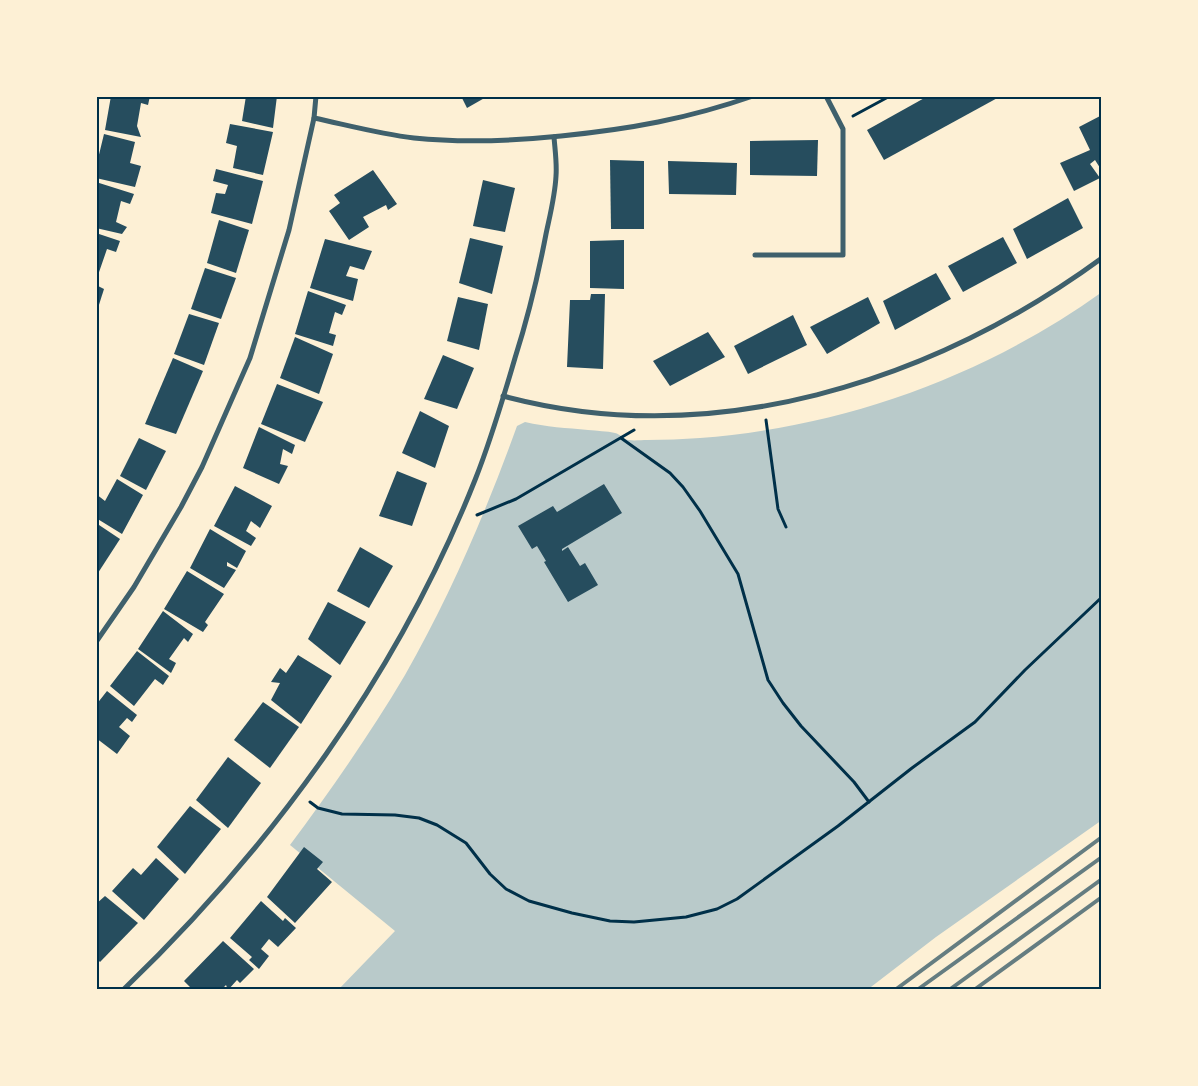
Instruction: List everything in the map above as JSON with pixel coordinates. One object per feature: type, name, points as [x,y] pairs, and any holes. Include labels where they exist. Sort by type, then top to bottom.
[{"type":"street","points":[[96,642],[134,587],[181,507],[202,467],[250,358],[289,230],[314,118],[316,96]]},
{"type":"street","points":[[314,118],[381,133],[415,138],[486,141],[603,132],[668,122],[753,96]]},
{"type":"street","points":[[755,254],[842,255],[843,129],[826,96]]},
{"type":"street","points":[[123,990],[181,933],[213,898],[301,791],[388,658],[427,587],[457,523],[478,471],[525,328],[555,191],[557,162],[554,137]]},
{"type":"street","points":[[503,396],[564,410],[656,416],[725,412],[796,401],[871,380],[951,348],[1026,308],[1102,258]]},
{"type":"path","points":[[840,123],[890,96]]},
{"type":"path","points":[[764,406],[778,509],[786,527]]},
{"type":"path","points":[[457,523],[516,499],[656,416]]},
{"type":"path","points":[[621,438],[670,473],[683,487],[700,511],[738,574],[768,680],[782,703],[854,782],[869,802]]},
{"type":"path","points":[[318,808],[342,814],[395,815],[419,818],[437,824],[466,843],[490,874],[506,889],[529,901],[572,913],[610,921],[634,922],[686,917],[717,909],[737,898],[838,826],[975,722],[1025,670],[1102,597]]},
{"type":"shaded area","points":[[1102,292],[1102,820],[936,937],[867,990],[338,990],[395,931],[290,845],[335,783],[405,675],[437,615],[466,553],[493,490],[517,426],[525,422],[609,432],[628,440],[667,440],[754,432],[807,422],[860,409],[911,392],[961,372],[1010,349],[1057,322]]},
{"type":"building","points":[[111,96],[150,96],[148,105],[141,103],[137,126],[141,137],[105,130]]},
{"type":"building","points":[[246,96],[277,96],[273,128],[242,121]]},
{"type":"building","points":[[461,96],[488,96],[467,108]]},
{"type":"building","points":[[928,96],[1001,96],[884,160],[867,130]]},
{"type":"building","points":[[1102,115],[1102,171],[1095,160],[1090,164],[1100,178],[1074,191],[1060,163],[1090,150],[1079,127]]},
{"type":"building","points":[[230,124],[273,132],[263,175],[233,168],[237,146],[226,143]]},
{"type":"building","points":[[104,134],[135,142],[130,163],[141,166],[135,187],[96,178],[96,167]]},
{"type":"building","points":[[818,140],[817,176],[750,175],[750,141]]},
{"type":"building","points":[[610,160],[644,161],[644,229],[611,229]]},
{"type":"building","points":[[668,161],[737,163],[736,195],[669,194]]},
{"type":"building","points":[[216,169],[263,181],[252,224],[211,213],[216,193],[225,194],[228,185],[213,181]]},
{"type":"building","points":[[373,170],[397,204],[388,210],[386,205],[363,217],[369,227],[349,240],[329,211],[340,203],[334,195]]},
{"type":"building","points":[[483,180],[515,188],[505,232],[473,226]]},
{"type":"building","points":[[96,182],[134,194],[130,204],[121,201],[116,222],[127,227],[122,234],[96,228]]},
{"type":"building","points":[[1068,198],[1083,228],[1027,259],[1013,229]]},
{"type":"building","points":[[219,220],[249,230],[236,273],[207,263]]},
{"type":"building","points":[[96,233],[120,241],[116,252],[107,249],[97,278]]},
{"type":"building","points":[[1003,237],[1017,263],[963,292],[948,266]]},
{"type":"building","points":[[470,238],[503,246],[492,294],[459,283]]},
{"type":"building","points":[[325,239],[372,251],[364,270],[350,266],[346,276],[358,279],[353,301],[310,288]]},
{"type":"building","points":[[624,240],[624,289],[590,288],[590,241]]},
{"type":"building","points":[[205,268],[236,278],[221,319],[191,309]]},
{"type":"building","points":[[936,273],[951,299],[895,330],[883,301]]},
{"type":"building","points":[[96,285],[104,289],[97,311],[96,311]]},
{"type":"building","points":[[308,291],[346,305],[342,315],[335,312],[329,333],[336,335],[333,346],[295,334]]},
{"type":"building","points":[[591,294],[605,294],[603,369],[567,367],[570,300],[590,300]]},
{"type":"building","points":[[458,297],[488,304],[479,350],[447,341]]},
{"type":"building","points":[[868,297],[880,323],[827,354],[810,327]]},
{"type":"building","points":[[189,314],[219,323],[204,365],[174,354]]},
{"type":"building","points":[[793,315],[807,345],[748,374],[734,346]]},
{"type":"building","points":[[708,332],[725,357],[670,386],[653,361]]},
{"type":"building","points":[[295,337],[333,354],[319,394],[280,378]]},
{"type":"building","points":[[443,355],[474,368],[457,409],[424,399]]},
{"type":"building","points":[[173,358],[203,371],[176,434],[145,424]]},
{"type":"building","points":[[277,384],[323,402],[305,442],[261,424]]},
{"type":"building","points":[[420,411],[449,426],[435,468],[402,453]]},
{"type":"building","points":[[259,427],[295,445],[292,454],[283,449],[280,464],[288,466],[279,484],[243,468]]},
{"type":"building","points":[[139,438],[166,451],[146,490],[120,476]]},
{"type":"building","points":[[397,471],[427,483],[412,526],[379,516]]},
{"type":"building","points":[[117,479],[143,495],[122,534],[96,518],[96,494],[105,501]]},
{"type":"building","points":[[604,484],[622,513],[562,549],[562,551],[568,547],[580,566],[585,563],[598,585],[568,602],[544,562],[546,561],[537,546],[532,549],[518,526],[553,506],[557,512]]},
{"type":"building","points":[[235,486],[272,506],[260,528],[251,521],[246,531],[256,538],[251,546],[214,526]]},
{"type":"building","points":[[96,523],[120,539],[96,576]]},
{"type":"building","points":[[210,529],[246,551],[237,568],[227,562],[227,566],[236,570],[224,588],[190,568]]},
{"type":"building","points":[[360,547],[393,566],[369,608],[337,591]]},
{"type":"building","points":[[187,571],[224,594],[205,622],[208,625],[203,632],[164,609]]},
{"type":"building","points":[[328,602],[366,622],[340,665],[308,639]]},
{"type":"building","points":[[163,611],[193,634],[188,642],[184,638],[169,659],[176,663],[171,673],[138,649]]},
{"type":"building","points":[[137,651],[169,676],[163,685],[155,679],[134,706],[110,686]]},
{"type":"building","points":[[298,655],[332,676],[301,724],[271,700],[280,683],[271,682],[280,668],[286,673]]},
{"type":"building","points":[[107,691],[137,715],[132,722],[127,718],[119,727],[130,736],[117,754],[96,738],[96,705]]},
{"type":"building","points":[[263,702],[299,727],[270,768],[234,740]]},
{"type":"building","points":[[228,757],[261,783],[228,828],[196,800]]},
{"type":"building","points":[[190,806],[221,829],[185,874],[157,847]]},
{"type":"building","points":[[304,847],[323,862],[317,869],[332,882],[295,923],[267,897]]},
{"type":"building","points":[[156,858],[179,879],[144,920],[112,891],[133,868],[141,875]]},
{"type":"building","points":[[105,896],[138,923],[100,962],[96,958],[96,904]]},
{"type":"building","points":[[261,901],[283,921],[285,918],[296,928],[278,947],[269,939],[261,949],[269,956],[259,969],[249,960],[252,957],[230,938]]},
{"type":"building","points":[[223,941],[254,969],[240,983],[237,980],[228,990],[226,985],[221,990],[193,990],[184,981]]},
{"type":"railway","points":[[895,990],[1102,837]]},
{"type":"railway","points":[[917,990],[1102,857]]},
{"type":"railway","points":[[949,990],[1102,879]]},
{"type":"railway","points":[[974,990],[1102,897]]}]
